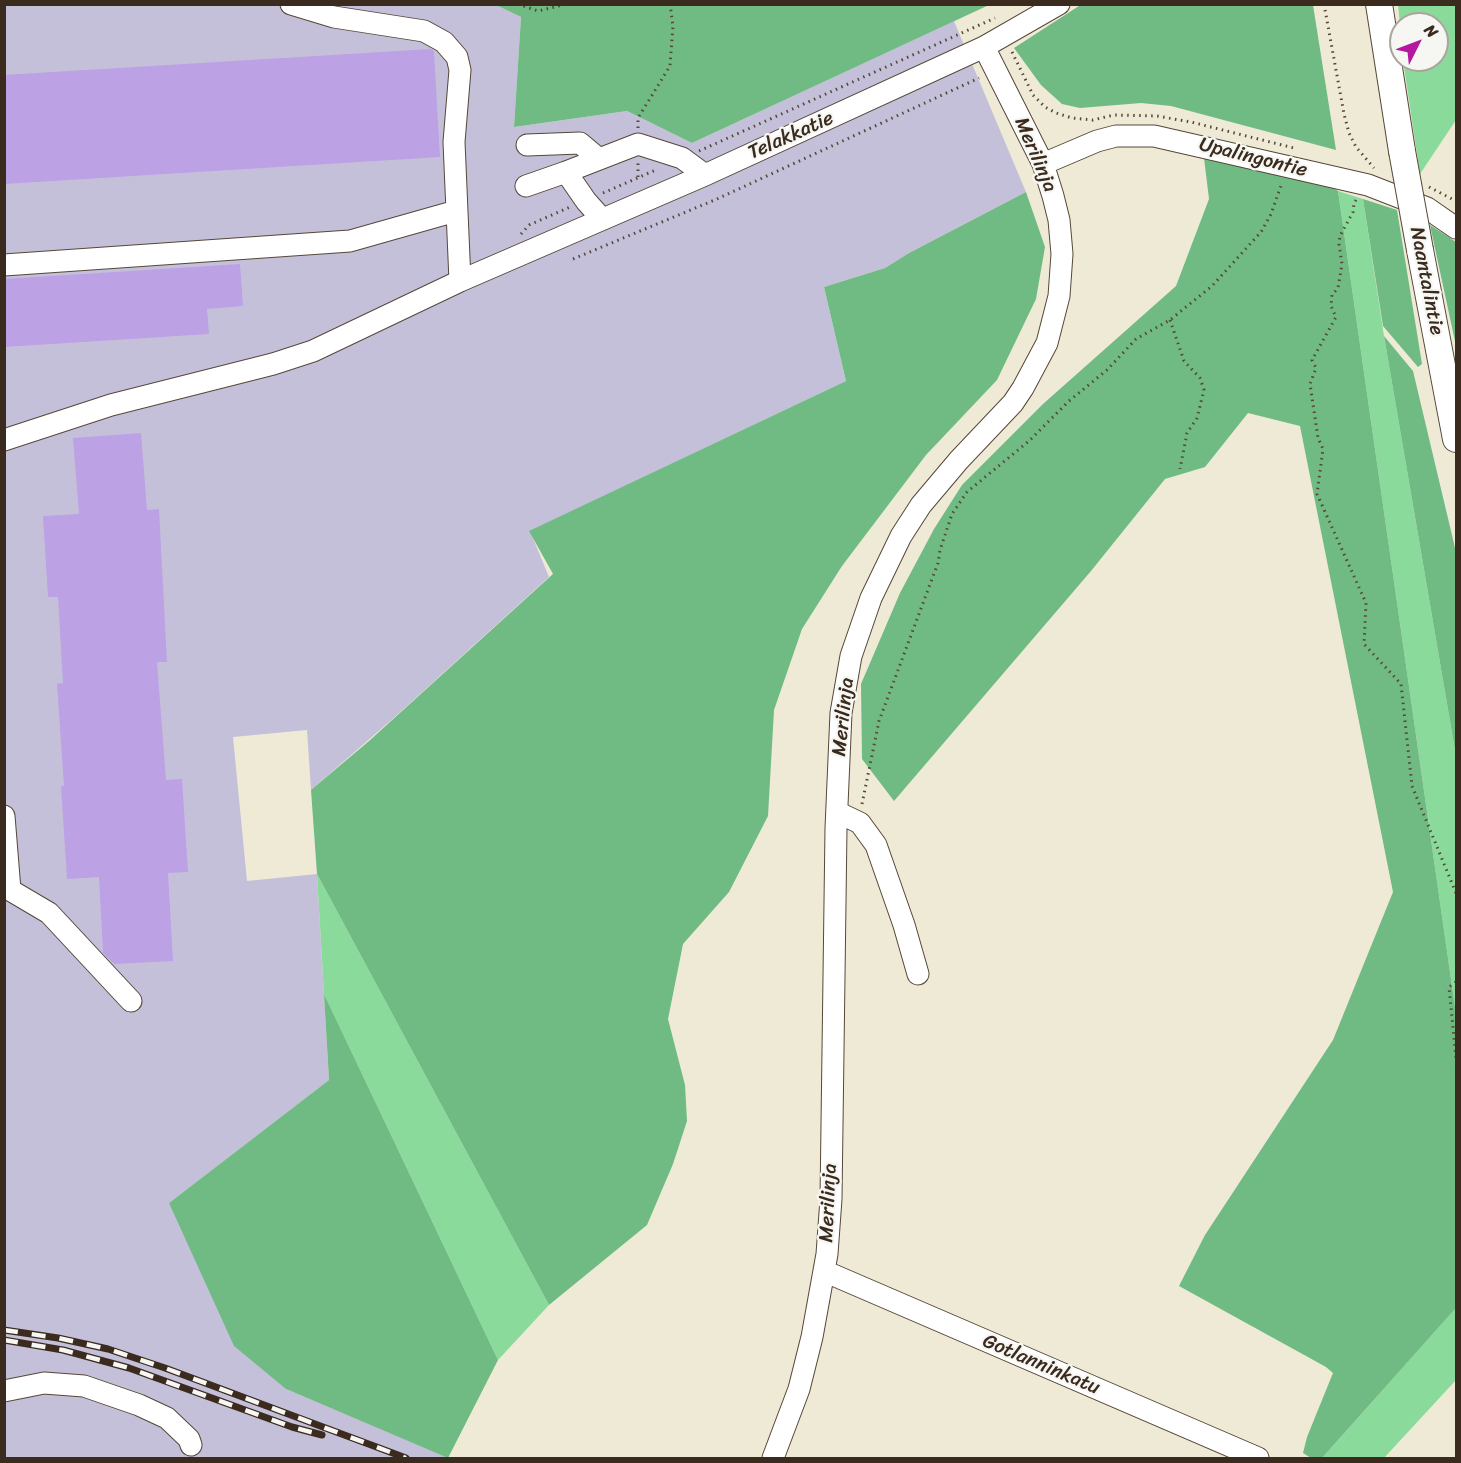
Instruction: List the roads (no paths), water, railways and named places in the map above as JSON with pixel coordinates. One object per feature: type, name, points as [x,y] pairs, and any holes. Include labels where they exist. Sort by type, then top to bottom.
[{"type":"main road","name":"Naantalintie","points":[[1382,4],[1384,39],[1402,151],[1416,189],[1420,250],[1456,439]]},
{"type":"street","points":[[291,4],[334,17],[424,31],[444,42],[458,57],[460,70],[454,142],[460,281]]},
{"type":"street","name":"Telakkatie","points":[[4,440],[111,405],[273,364],[313,351],[460,281],[518,246],[602,219],[705,175],[984,47],[1059,4]]},
{"type":"street","name":"Merilinja","points":[[773,1458],[799,1389],[812,1337],[824,1271],[831,1199],[837,812],[841,713],[847,676],[860,627],[884,567],[921,505],[1013,403],[1036,367],[1047,343],[1059,296],[1062,254],[1059,220],[1043,164],[984,47]]},
{"type":"street","name":"Upalingontie","points":[[1043,164],[1097,141],[1132,135],[1154,136],[1285,166],[1375,178],[1456,228]]},
{"type":"street","points":[[527,146],[580,143],[599,159]]},
{"type":"street","points":[[526,186],[638,144],[682,158],[705,175]]},
{"type":"street","points":[[566,172],[602,219]]},
{"type":"street","points":[[4,265],[350,241],[456,211]]},
{"type":"street","points":[[837,812],[860,823],[876,845],[904,924],[918,974]]},
{"type":"street","points":[[4,816],[10,890],[49,913],[131,1001]]},
{"type":"street","name":"Gotlanninkatu","points":[[824,1271],[1258,1458]]},
{"type":"street","points":[[4,1391],[44,1383],[84,1386],[139,1405],[166,1418],[189,1439],[191,1445]]},
{"type":"railway","points":[[4,1330],[58,1338],[108,1349],[406,1458]]},
{"type":"railway","points":[[4,1340],[63,1350],[129,1368],[292,1427],[322,1435]]}]
